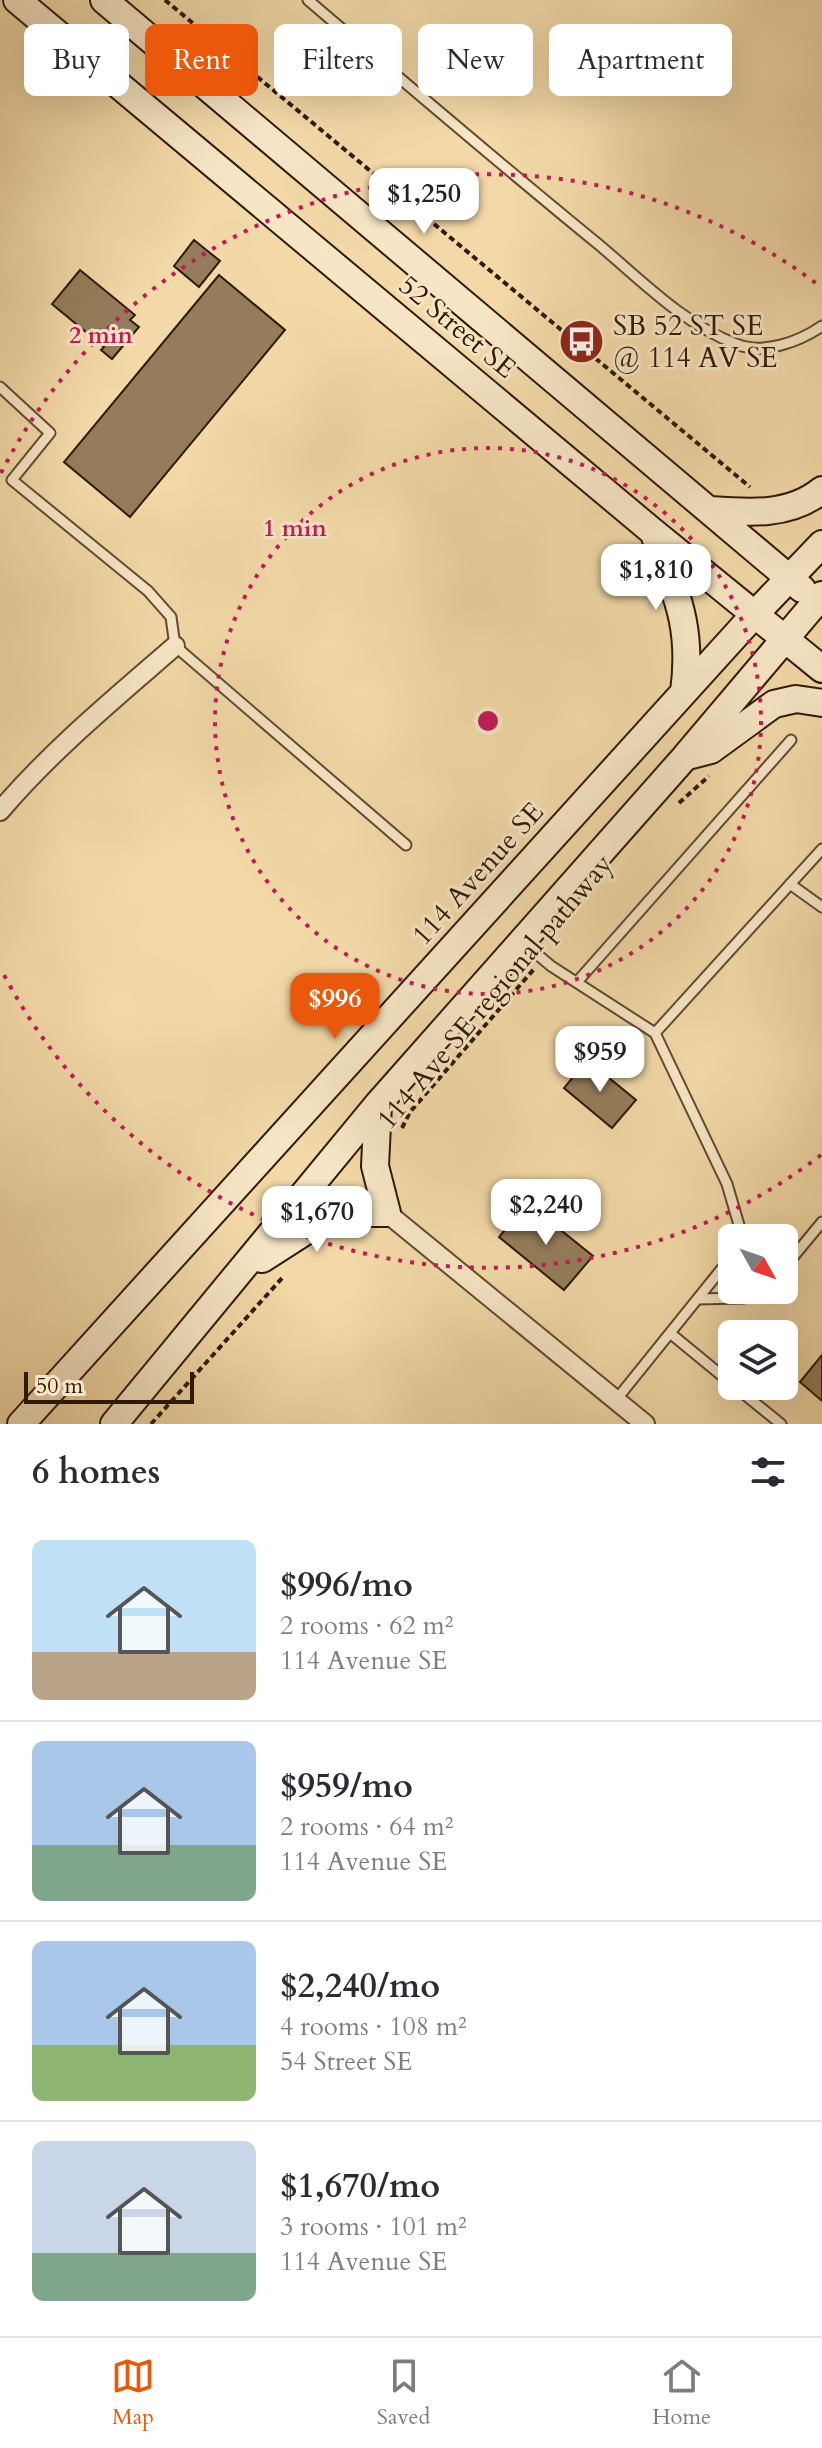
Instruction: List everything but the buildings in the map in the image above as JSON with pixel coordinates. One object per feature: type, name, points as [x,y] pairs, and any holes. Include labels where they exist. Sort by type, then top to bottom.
[{"type":"main road","name":"52 Street SE","points":[[17,0],[652,531],[822,669]]},
{"type":"main road","name":"52 Street SE","points":[[104,0],[790,579],[820,600]]},
{"type":"main road","points":[[711,510],[774,512],[810,500],[822,490]]},
{"type":"main road","points":[[652,531],[685,620],[689,659],[684,692]]},
{"type":"main road","name":"114 Avenue SE","points":[[21,1424],[754,615],[822,544]]},
{"type":"main road","points":[[114,1424],[378,1104],[820,600]]},
{"type":"main road","points":[[685,757],[711,750],[774,704],[796,699],[822,703]]},
{"type":"main road","points":[[243,1271],[315,1225],[349,1213],[387,1213],[375,1166],[378,1104]]},
{"type":"main road","points":[[46,1424],[180,1251]]},
{"type":"street","points":[[0,811],[79,730],[175,646]]},
{"type":"street","points":[[387,1213],[645,1424]]},
{"type":"lane","points":[[308,0],[511,173],[700,326],[739,346],[773,347],[806,337],[822,326]]},
{"type":"lane","points":[[0,387],[50,433],[12,480],[148,591],[171,617],[175,646],[406,845]]},
{"type":"lane","points":[[577,982],[791,740]]},
{"type":"lane","points":[[655,1033],[822,849]]},
{"type":"lane","points":[[790,884],[822,907]]},
{"type":"lane","points":[[521,941],[542,959],[655,1033],[727,1184],[739,1224]]},
{"type":"lane","points":[[798,1251],[822,1222]]},
{"type":"lane","points":[[616,1400],[718,1274]]},
{"type":"lane","points":[[698,1299],[718,1299]]},
{"type":"lane","points":[[670,1333],[718,1373]]},
{"type":"lane","points":[[751,1400],[781,1424]]},
{"type":"path","points":[[165,0],[731,474],[760,492]]},
{"type":"path","points":[[674,807],[716,770]]},
{"type":"path","name":"114 Ave SE regional pathway","points":[[398,1136],[410,1112],[542,959]]},
{"type":"path","points":[[151,1424],[288,1272]]},
{"type":"place","name":"SB 52 ST SE @ 114 AV SE","points":[[582,341]]}]
